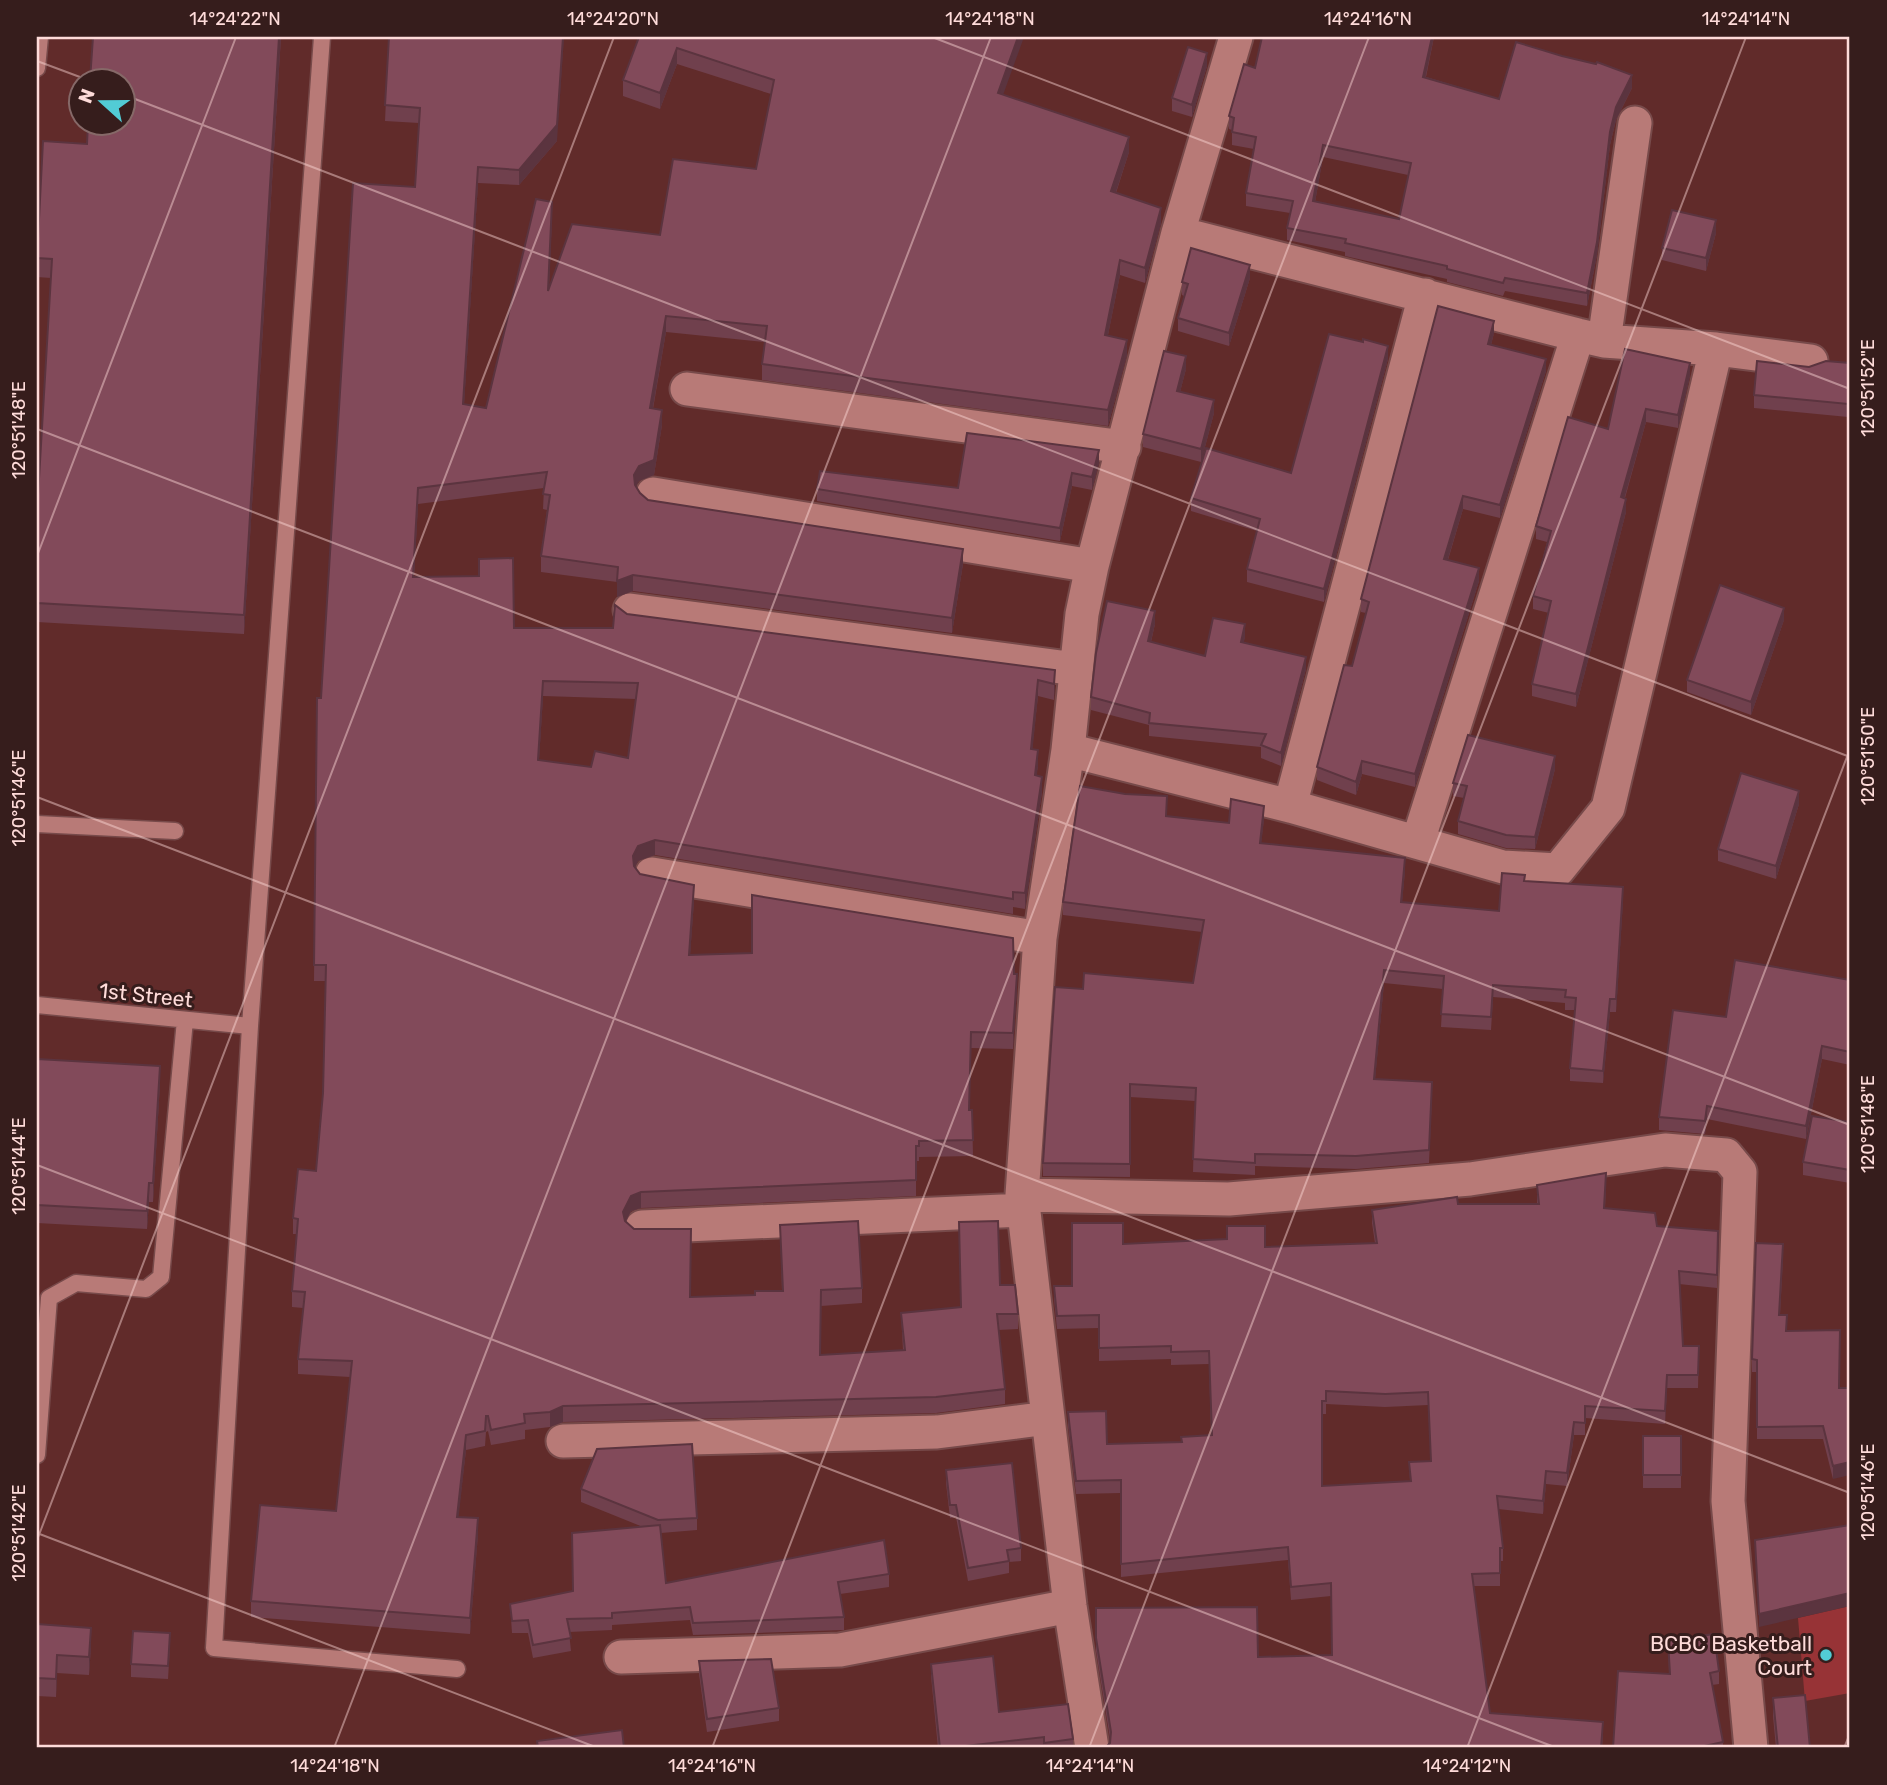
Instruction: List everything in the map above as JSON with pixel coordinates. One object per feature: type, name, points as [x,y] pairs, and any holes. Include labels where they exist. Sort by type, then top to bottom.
[{"type":"street","points":[[1092,1748],[1070,1606],[1023,1203],[1040,937],[1092,566],[1178,233],[1236,37]]},
{"type":"street","points":[[1418,841],[1591,338],[1635,123]]},
{"type":"street","points":[[1178,233],[1591,338],[1811,361]]},
{"type":"street","points":[[1290,806],[1425,295]]},
{"type":"street","points":[[1068,750],[1290,806],[1503,867],[1558,870],[1608,808],[1716,349]]},
{"type":"street","points":[[687,389],[1124,447]]},
{"type":"street","points":[[653,494],[1092,566]]},
{"type":"street","points":[[631,610],[1076,668]]},
{"type":"street","points":[[652,874],[1040,937]]},
{"type":"street","points":[[642,1227],[1023,1203],[1229,1199],[1469,1178],[1665,1150],[1726,1155],[1741,1172],[1727,1501],[1751,1748]]},
{"type":"street","points":[[563,1441],[937,1432],[1048,1418]]},
{"type":"street","points":[[621,1657],[840,1650],[1070,1606]]},
{"type":"lane","points":[[37,68],[40,37]]},
{"type":"lane","points":[[322,37],[250,1027],[214,1648],[457,1669]]},
{"type":"lane","points":[[37,824],[175,831]]},
{"type":"lane","name":"1st Street","points":[[37,1005],[250,1027]]},
{"type":"lane","points":[[37,1455],[49,1298],[76,1283],[146,1289],[161,1277],[185,1020]]},
{"type":"shaded area","name":"BCBC Basketball Court","points":[[1850,1606],[1850,1693],[1805,1701],[1798,1618]]},
{"type":"building","points":[[93,37],[279,37],[244,615],[37,603],[37,512],[52,259],[37,258],[43,141],[87,144],[87,136],[136,136],[136,66],[91,66]]},
{"type":"building","points":[[389,37],[563,37],[557,125],[519,170],[478,167],[463,404],[486,408],[536,199],[552,202],[548,291],[572,224],[660,235],[673,159],[756,169],[774,80],[677,48],[660,93],[623,80],[639,37],[1018,37],[998,93],[1129,137],[1111,191],[1161,208],[1145,268],[1120,260],[1105,335],[1127,340],[1108,410],[762,364],[767,326],[666,316],[650,408],[662,410],[654,460],[639,466],[634,475],[635,485],[640,493],[648,500],[963,549],[952,618],[633,575],[617,581],[618,567],[541,556],[550,495],[543,494],[547,472],[418,488],[413,577],[479,576],[479,559],[513,558],[514,628],[613,628],[615,605],[627,614],[1055,670],[1054,684],[1038,680],[1031,749],[1038,750],[1035,775],[1042,777],[1025,893],[1013,892],[1013,899],[655,840],[638,846],[633,856],[634,866],[640,874],[694,885],[689,955],[752,953],[752,895],[1013,938],[1014,974],[1017,974],[1013,1033],[971,1032],[969,1110],[972,1110],[973,1140],[919,1141],[919,1146],[916,1146],[916,1180],[641,1192],[631,1196],[623,1212],[625,1221],[634,1229],[691,1229],[690,1297],[755,1295],[755,1291],[783,1291],[780,1225],[858,1221],[862,1288],[821,1290],[820,1355],[905,1350],[901,1313],[961,1307],[959,1222],[998,1221],[1000,1285],[1015,1285],[1018,1314],[997,1314],[1005,1389],[936,1397],[563,1406],[550,1412],[524,1414],[525,1423],[491,1430],[486,1416],[485,1431],[466,1435],[457,1517],[478,1518],[470,1618],[251,1601],[260,1505],[336,1511],[352,1361],[298,1359],[305,1292],[292,1291],[298,1219],[293,1218],[298,1169],[316,1171],[323,1093],[326,965],[314,965],[317,698],[321,698],[353,183],[415,187],[420,108],[385,105]],"holes":[[[543,681],[638,683],[628,758],[595,751],[591,767],[538,760]]]},
{"type":"building","points":[[1262,37],[1432,37],[1423,77],[1499,99],[1516,42],[1562,56],[1596,64],[1597,62],[1632,75],[1616,107],[1610,132],[1597,242],[1587,293],[1505,278],[1503,283],[1447,269],[1447,266],[1345,243],[1346,239],[1287,228],[1293,201],[1246,193],[1256,137],[1232,132],[1234,118],[1229,116],[1244,64],[1255,68]],"holes":[[[1323,145],[1411,163],[1399,219],[1313,201]]]},
{"type":"building","points":[[1188,47],[1207,53],[1192,105],[1172,98]]},
{"type":"building","points":[[1672,210],[1716,220],[1706,258],[1662,248]]},
{"type":"building","points":[[1191,248],[1250,265],[1229,333],[1178,318],[1188,284],[1182,282]]},
{"type":"building","points":[[1438,306],[1494,321],[1488,344],[1546,359],[1500,505],[1463,496],[1444,559],[1479,568],[1415,774],[1362,761],[1356,782],[1317,767],[1344,665],[1352,666],[1369,602],[1361,599]]},
{"type":"building","points":[[1329,334],[1388,346],[1324,589],[1247,569],[1260,519],[1191,498],[1206,448],[1291,473]]},
{"type":"building","points":[[1625,349],[1690,363],[1678,415],[1646,409],[1621,497],[1626,499],[1576,694],[1532,684],[1551,601],[1533,596],[1551,531],[1536,526],[1568,417],[1608,429]]},
{"type":"building","points":[[1164,351],[1186,356],[1177,391],[1214,400],[1201,449],[1143,434]]},
{"type":"building","points":[[1757,361],[1809,367],[1826,361],[1850,363],[1848,404],[1754,395]]},
{"type":"building","points":[[967,433],[1099,450],[1092,477],[1072,473],[1060,528],[817,489],[820,471],[958,488]]},
{"type":"building","points":[[1720,585],[1784,608],[1751,702],[1687,680]]},
{"type":"building","points":[[1107,601],[1155,611],[1148,641],[1205,656],[1213,618],[1245,624],[1241,642],[1306,657],[1281,753],[1261,745],[1266,734],[1149,723],[1150,713],[1091,697],[1096,653]]},
{"type":"building","points":[[1468,735],[1555,756],[1535,837],[1506,835],[1458,821],[1467,786],[1453,783]]},
{"type":"building","points":[[1741,773],[1799,791],[1776,866],[1718,849]]},
{"type":"building","points":[[1080,786],[1125,794],[1167,796],[1166,816],[1229,823],[1231,799],[1264,806],[1260,843],[1405,858],[1401,902],[1499,911],[1502,873],[1525,875],[1524,881],[1623,887],[1616,999],[1610,999],[1603,1071],[1570,1068],[1576,998],[1565,997],[1566,990],[1493,985],[1491,1017],[1441,1014],[1444,976],[1384,970],[1374,1079],[1432,1082],[1429,1150],[1356,1156],[1255,1154],[1255,1163],[1193,1159],[1196,1088],[1130,1084],[1130,1164],[1043,1163],[1055,987],[1083,989],[1084,973],[1193,983],[1204,920],[1063,902]]},
{"type":"building","points":[[1735,960],[1850,980],[1850,1052],[1822,1046],[1806,1126],[1707,1106],[1705,1121],[1659,1117],[1673,1010],[1726,1017]]},
{"type":"building","points":[[37,1059],[160,1066],[153,1183],[149,1183],[147,1211],[37,1205]]},
{"type":"building","points":[[1812,1116],[1850,1122],[1850,1170],[1803,1162]]},
{"type":"building","points":[[1606,1173],[1604,1208],[1655,1213],[1657,1226],[1718,1231],[1717,1275],[1679,1271],[1683,1346],[1699,1346],[1698,1375],[1667,1375],[1665,1411],[1585,1406],[1585,1423],[1574,1422],[1567,1473],[1546,1471],[1543,1501],[1497,1496],[1503,1548],[1500,1548],[1500,1573],[1472,1574],[1490,1713],[1603,1722],[1601,1748],[1105,1748],[1110,1743],[1111,1732],[1096,1638],[1096,1608],[1257,1607],[1258,1657],[1332,1655],[1331,1583],[1291,1587],[1288,1547],[1121,1564],[1121,1480],[1076,1481],[1068,1412],[1106,1411],[1107,1444],[1182,1442],[1181,1437],[1212,1435],[1209,1351],[1171,1352],[1171,1346],[1099,1348],[1099,1315],[1057,1316],[1054,1286],[1072,1286],[1072,1223],[1123,1223],[1123,1244],[1227,1239],[1227,1226],[1265,1226],[1265,1247],[1377,1243],[1372,1210],[1457,1197],[1458,1204],[1539,1204],[1537,1185]],"holes":[[[1326,1391],[1385,1394],[1428,1392],[1431,1461],[1409,1462],[1411,1481],[1322,1486],[1322,1401],[1326,1401]]]},
{"type":"building","points":[[1756,1243],[1783,1244],[1779,1315],[1787,1315],[1786,1331],[1840,1330],[1839,1388],[1850,1388],[1850,1462],[1833,1466],[1823,1426],[1757,1427],[1757,1360],[1752,1359]]},
{"type":"building","points":[[1643,1436],[1681,1436],[1681,1475],[1643,1475]]},
{"type":"building","points":[[692,1444],[697,1518],[658,1520],[581,1489],[597,1449]]},
{"type":"building","points":[[1012,1463],[1021,1548],[1007,1550],[1009,1561],[968,1568],[956,1505],[950,1505],[946,1470]]},
{"type":"building","points":[[660,1525],[666,1583],[884,1540],[889,1574],[838,1582],[844,1617],[693,1623],[690,1607],[612,1613],[612,1618],[567,1619],[571,1638],[533,1645],[528,1620],[512,1621],[510,1604],[573,1591],[572,1533]]},
{"type":"building","points":[[1850,1525],[1850,1593],[1759,1614],[1755,1540]]},
{"type":"building","points":[[37,1624],[91,1628],[89,1657],[57,1655],[56,1679],[37,1678]]},
{"type":"building","points":[[133,1631],[170,1633],[168,1666],[131,1664]]},
{"type":"building","points":[[1714,1634],[1719,1671],[1710,1673],[1723,1742],[1704,1748],[1613,1748],[1618,1671],[1670,1674],[1668,1641]]},
{"type":"building","points":[[993,1656],[999,1712],[1068,1704],[1073,1739],[1044,1743],[1044,1737],[940,1748],[931,1664]]},
{"type":"building","points":[[771,1659],[779,1708],[707,1719],[699,1661]]},
{"type":"building","points":[[1805,1695],[1810,1748],[1778,1748],[1773,1698]]},
{"type":"building","points":[[622,1730],[624,1748],[538,1748],[537,1741]]},
{"type":"place","name":"BCBC Basketball Court","points":[[1826,1655]]}]
